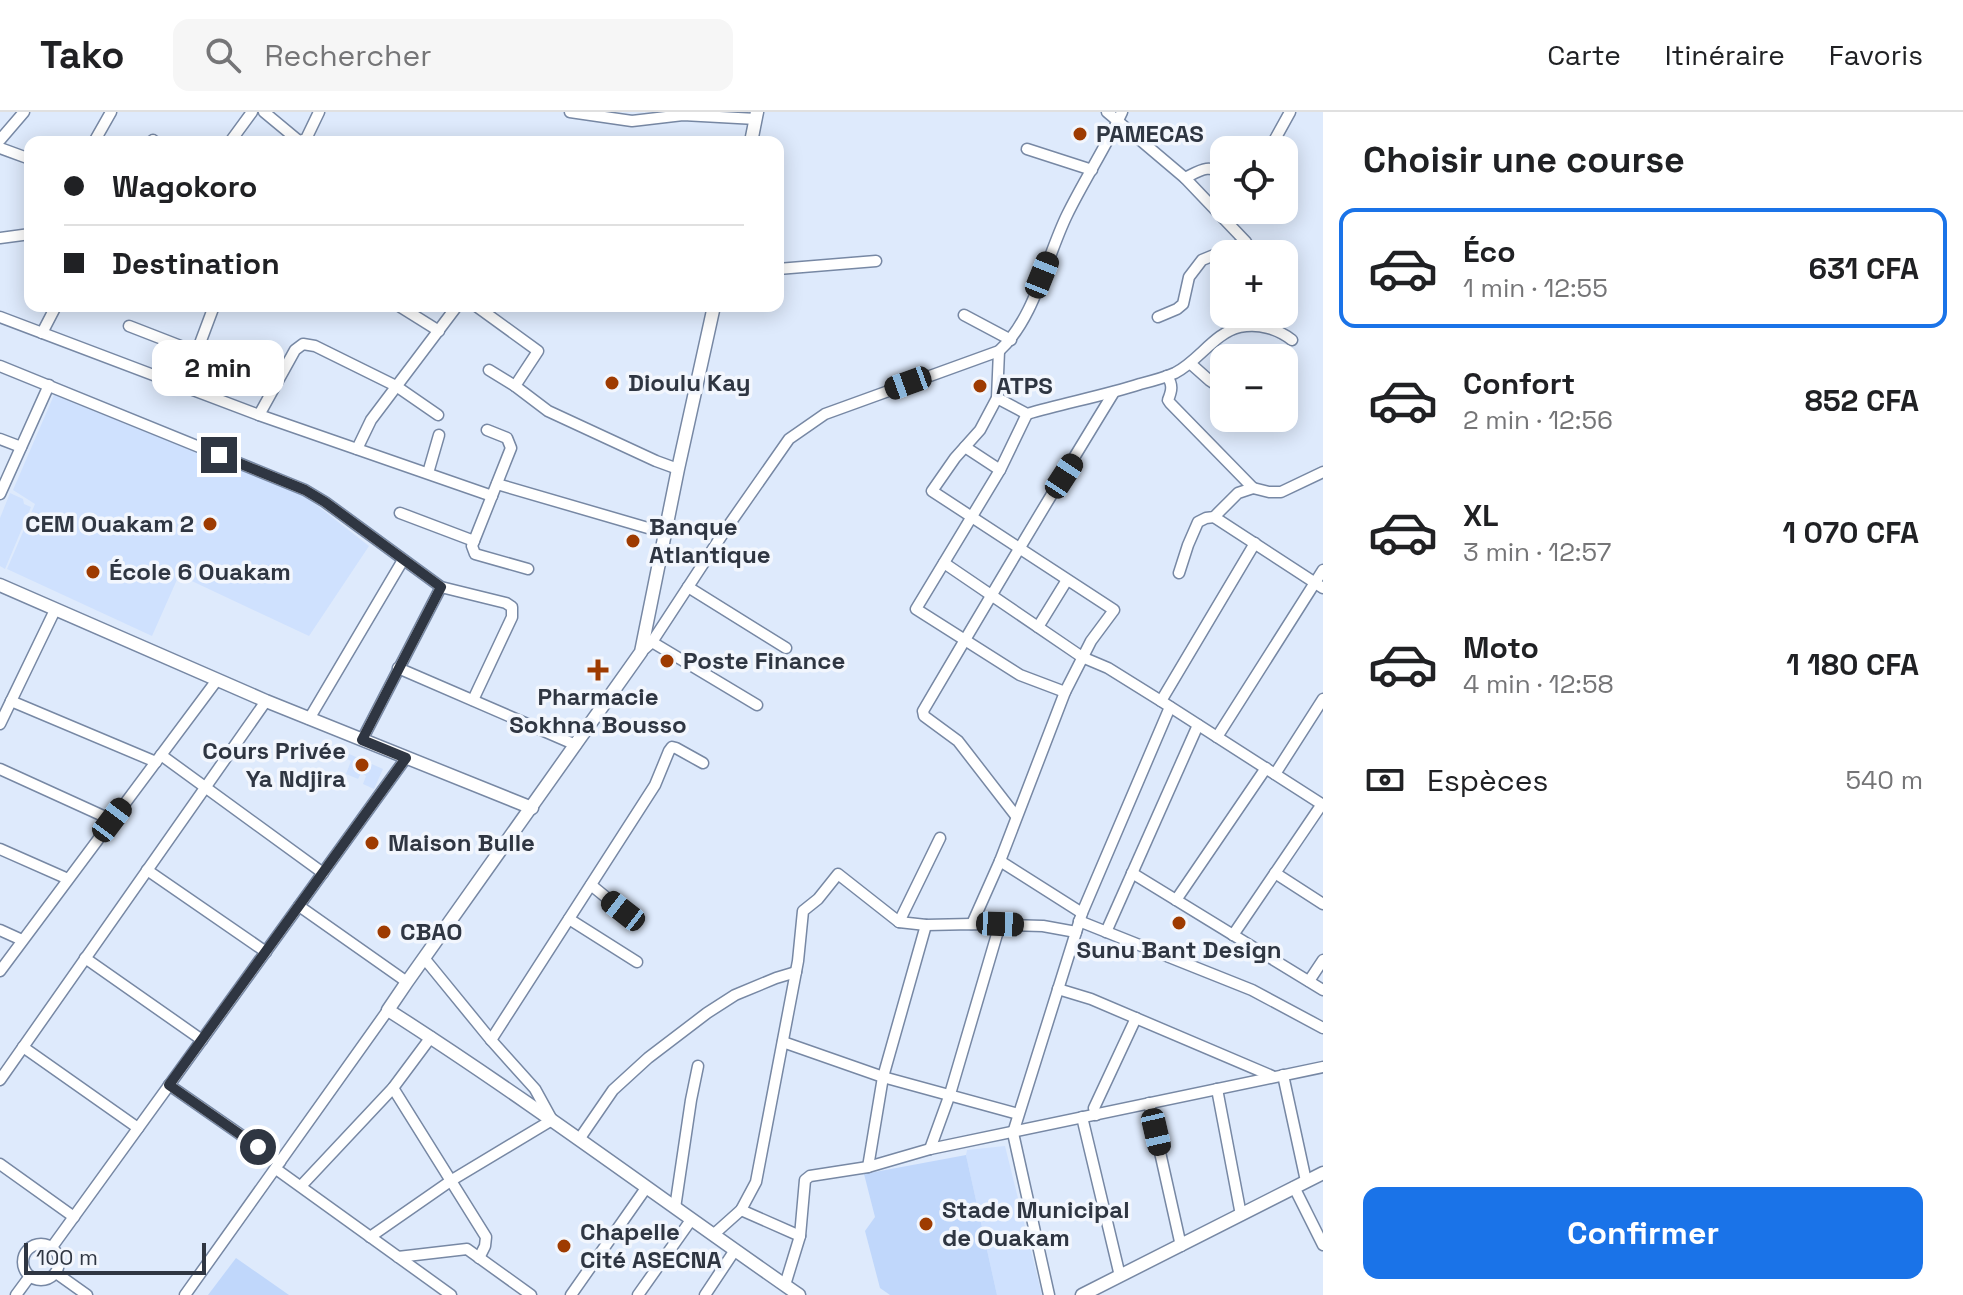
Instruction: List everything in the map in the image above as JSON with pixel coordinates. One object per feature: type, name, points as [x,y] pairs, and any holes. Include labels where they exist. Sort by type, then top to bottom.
[{"type":"street","points":[[0,140],[24,112]]},
{"type":"street","points":[[97,136],[111,112]]},
{"type":"street","points":[[234,136],[252,112]]},
{"type":"street","points":[[264,112],[293,136]]},
{"type":"street","points":[[307,136],[319,112]]},
{"type":"street","points":[[570,112],[632,121],[683,115],[757,115],[752,136]]},
{"type":"street","points":[[1107,112],[1120,117],[1185,178],[1246,242],[1202,260],[1189,277],[1183,304],[1158,317]]},
{"type":"street","points":[[1277,136],[1290,112]]},
{"type":"street","points":[[185,1295],[641,652],[652,642],[789,439],[825,414],[999,351],[1011,340],[1030,304],[1066,217],[1120,117]]},
{"type":"street","points":[[0,148],[24,157]]},
{"type":"street","points":[[1027,149],[1092,170]]},
{"type":"street","points":[[1185,178],[1210,168]]},
{"type":"street","points":[[0,238],[24,235]]},
{"type":"street","points":[[784,269],[876,261]]},
{"type":"street","points":[[42,333],[53,312]]},
{"type":"street","points":[[184,386],[212,312]]},
{"type":"street","points":[[409,312],[439,331]]},
{"type":"street","points":[[357,449],[371,420],[453,312]]},
{"type":"street","points":[[484,312],[538,351],[515,386]]},
{"type":"street","points":[[641,652],[713,312]]},
{"type":"street","points":[[964,315],[1011,340]]},
{"type":"street","points":[[0,317],[259,415],[492,496]]},
{"type":"street","points":[[129,326],[196,352]]},
{"type":"street","points":[[997,398],[1027,414],[1114,392],[1167,376],[1191,364],[1226,333],[1241,327],[1271,328],[1292,340]]},
{"type":"street","points":[[259,415],[295,350],[303,344],[315,346],[396,386],[438,415]]},
{"type":"street","points":[[972,924],[1000,861],[1065,692],[1082,657],[1114,610],[932,491],[980,430],[997,398],[999,351]]},
{"type":"street","points":[[1191,364],[1210,381]]},
{"type":"street","points":[[0,366],[305,490],[441,587],[512,607],[512,617],[473,700]]},
{"type":"street","points":[[489,370],[548,411],[678,469]]},
{"type":"street","points":[[1167,376],[1173,389],[1168,400],[1170,403],[1253,488],[1281,492],[1323,472]]},
{"type":"street","points":[[0,494],[49,385]]},
{"type":"street","points":[[1016,816],[958,741],[924,716],[923,711],[1114,392]]},
{"type":"street","points":[[1027,414],[1000,470],[916,609],[1020,675],[1065,692]]},
{"type":"street","points":[[487,430],[507,438],[511,448],[472,546],[475,554],[528,569]]},
{"type":"street","points":[[428,473],[439,435]]},
{"type":"street","points":[[0,439],[21,447]]},
{"type":"street","points":[[965,447],[1000,470]]},
{"type":"street","points":[[497,484],[665,533]]},
{"type":"street","points":[[1179,573],[1198,522],[1214,517],[1238,493],[1253,488]]},
{"type":"street","points":[[400,513],[474,541]]},
{"type":"street","points":[[1214,517],[1319,585]]},
{"type":"street","points":[[1049,1295],[1013,1133],[1018,1114],[1079,922],[1166,704],[1255,543]]},
{"type":"street","points":[[309,719],[403,560]]},
{"type":"street","points":[[944,563],[1082,657],[1108,668],[1322,805],[1233,935]]},
{"type":"street","points":[[1217,737],[1319,585],[1323,570]]},
{"type":"street","points":[[1038,627],[1067,580]]},
{"type":"street","points":[[0,585],[266,701],[532,808]]},
{"type":"street","points":[[362,740],[441,587]]},
{"type":"street","points":[[688,587],[786,648]]},
{"type":"street","points":[[0,722],[55,610]]},
{"type":"street","points":[[652,642],[757,705]]},
{"type":"street","points":[[398,668],[576,745]]},
{"type":"street","points":[[0,971],[217,680]]},
{"type":"street","points":[[1176,900],[1323,699]]},
{"type":"street","points":[[11,701],[158,759],[205,787],[323,873]]},
{"type":"street","points":[[0,1080],[266,701]]},
{"type":"street","points":[[1106,932],[1198,725]]},
{"type":"street","points":[[491,1040],[655,785],[672,747],[703,763]]},
{"type":"street","points":[[52,1247],[406,758]]},
{"type":"street","points":[[0,769],[112,820]]},
{"type":"street","points":[[899,922],[940,838]]},
{"type":"street","points":[[0,849],[68,879]]},
{"type":"street","points":[[1000,861],[1079,922],[1252,990],[1323,1028]]},
{"type":"street","points":[[147,870],[266,952]]},
{"type":"street","points":[[1132,873],[1323,990]]},
{"type":"street","points":[[1275,873],[1323,904]]},
{"type":"street","points":[[713,1235],[741,1210],[756,1182],[801,944],[803,911],[818,899],[838,874],[899,922],[1043,926],[1079,922]]},
{"type":"street","points":[[591,885],[623,911]]},
{"type":"street","points":[[299,906],[407,982]]},
{"type":"street","points":[[569,919],[637,962]]},
{"type":"street","points":[[930,1149],[950,1094],[1000,924]]},
{"type":"street","points":[[868,1167],[883,1077],[926,925]]},
{"type":"street","points":[[0,930],[22,940]]},
{"type":"street","points":[[85,958],[202,1040]]},
{"type":"street","points":[[424,958],[535,1089],[552,1120]]},
{"type":"street","points":[[1309,981],[1323,960]]},
{"type":"street","points":[[580,1138],[613,1090],[648,1058],[735,995],[796,972]]},
{"type":"street","points":[[1058,989],[1091,999],[1278,1076]]},
{"type":"street","points":[[388,1010],[580,1138],[793,1292],[805,1180],[810,1176],[868,1167],[930,1149],[1323,1067]]},
{"type":"street","points":[[1096,1115],[1094,1108],[1136,1018]]},
{"type":"street","points":[[301,1186],[393,1088],[431,1037]]},
{"type":"street","points":[[783,1042],[883,1077],[1018,1114]]},
{"type":"street","points":[[23,1047],[138,1128]]},
{"type":"street","points":[[675,1208],[698,1066]]},
{"type":"street","points":[[1278,1076],[1300,1184],[1323,1245]]},
{"type":"street","points":[[169,1085],[451,1295]]},
{"type":"street","points":[[393,1088],[486,1237],[479,1258]]},
{"type":"street","points":[[1217,1089],[1241,1215]]},
{"type":"street","points":[[1149,1103],[1181,1246]]},
{"type":"street","points":[[1082,1117],[1120,1276]]},
{"type":"street","points":[[370,1237],[452,1180],[552,1120]]},
{"type":"street","points":[[0,1164],[74,1217]]},
{"type":"street","points":[[1082,1295],[1323,1173]]},
{"type":"street","points":[[571,1295],[646,1188]]},
{"type":"street","points":[[741,1210],[800,1236]]},
{"type":"street","points":[[638,1295],[691,1220]]},
{"type":"street","points":[[42,1243],[52,1247],[60,1259],[56,1273],[44,1280],[30,1276],[23,1267],[26,1250],[42,1243]]},
{"type":"street","points":[[398,1257],[467,1249],[531,1295]]},
{"type":"street","points":[[705,1295],[735,1250]]},
{"type":"street","points":[[56,1273],[87,1295]]},
{"type":"street","points":[[16,1295],[30,1276]]},
{"type":"shaded area","name":"CEM Ouakam 2","points":[[54,395],[305,496],[369,546],[309,636],[179,575],[152,636],[7,569],[35,504],[13,490]]},
{"type":"shaded area","points":[[10,493],[31,507],[5,569],[0,566],[0,518]]},
{"type":"shaded area","name":"Cours Privée Ya Ndjira","points":[[338,749],[383,769],[374,789],[363,784],[366,776],[361,773],[358,779],[346,774],[351,761],[336,754]]},
{"type":"shaded area","points":[[1005,1146],[1042,1295],[997,1295],[966,1155],[967,1150]]},
{"type":"shaded area","name":"Stade Municipal de Ouakam","points":[[966,1155],[997,1295],[890,1295],[880,1288],[865,1231],[875,1217],[864,1174]]},
{"type":"shaded area","points":[[236,1258],[289,1295],[208,1295]]},
{"type":"place","name":"PAMECAS","points":[[1080,134]]},
{"type":"place","name":"Dioulu Kay","points":[[612,383]]},
{"type":"place","name":"ATPS","points":[[980,386]]},
{"type":"place","name":"CEM Ouakam 2","points":[[210,524]]},
{"type":"place","name":"Banque Atlantique","points":[[633,541]]},
{"type":"place","name":"École 6 Ouakam","points":[[93,572]]},
{"type":"place","name":"Poste Finance","points":[[667,661]]},
{"type":"place","name":"Pharmacie Sokhna Bousso","points":[[598,670]]},
{"type":"place","name":"Cours Privée Ya Ndjira","points":[[362,765]]},
{"type":"place","name":"Maison Bulle","points":[[372,843]]},
{"type":"place","name":"Sunu Bant Design","points":[[1179,923]]},
{"type":"place","name":"CBAO","points":[[384,932]]},
{"type":"place","name":"Stade Municipal de Ouakam","points":[[926,1224]]},
{"type":"place","name":"Chapelle Cité ASECNA","points":[[564,1246]]},
{"type":"route","points":[[219,455],[305,490],[441,587],[362,740],[406,758],[169,1085],[258,1147]]}]
